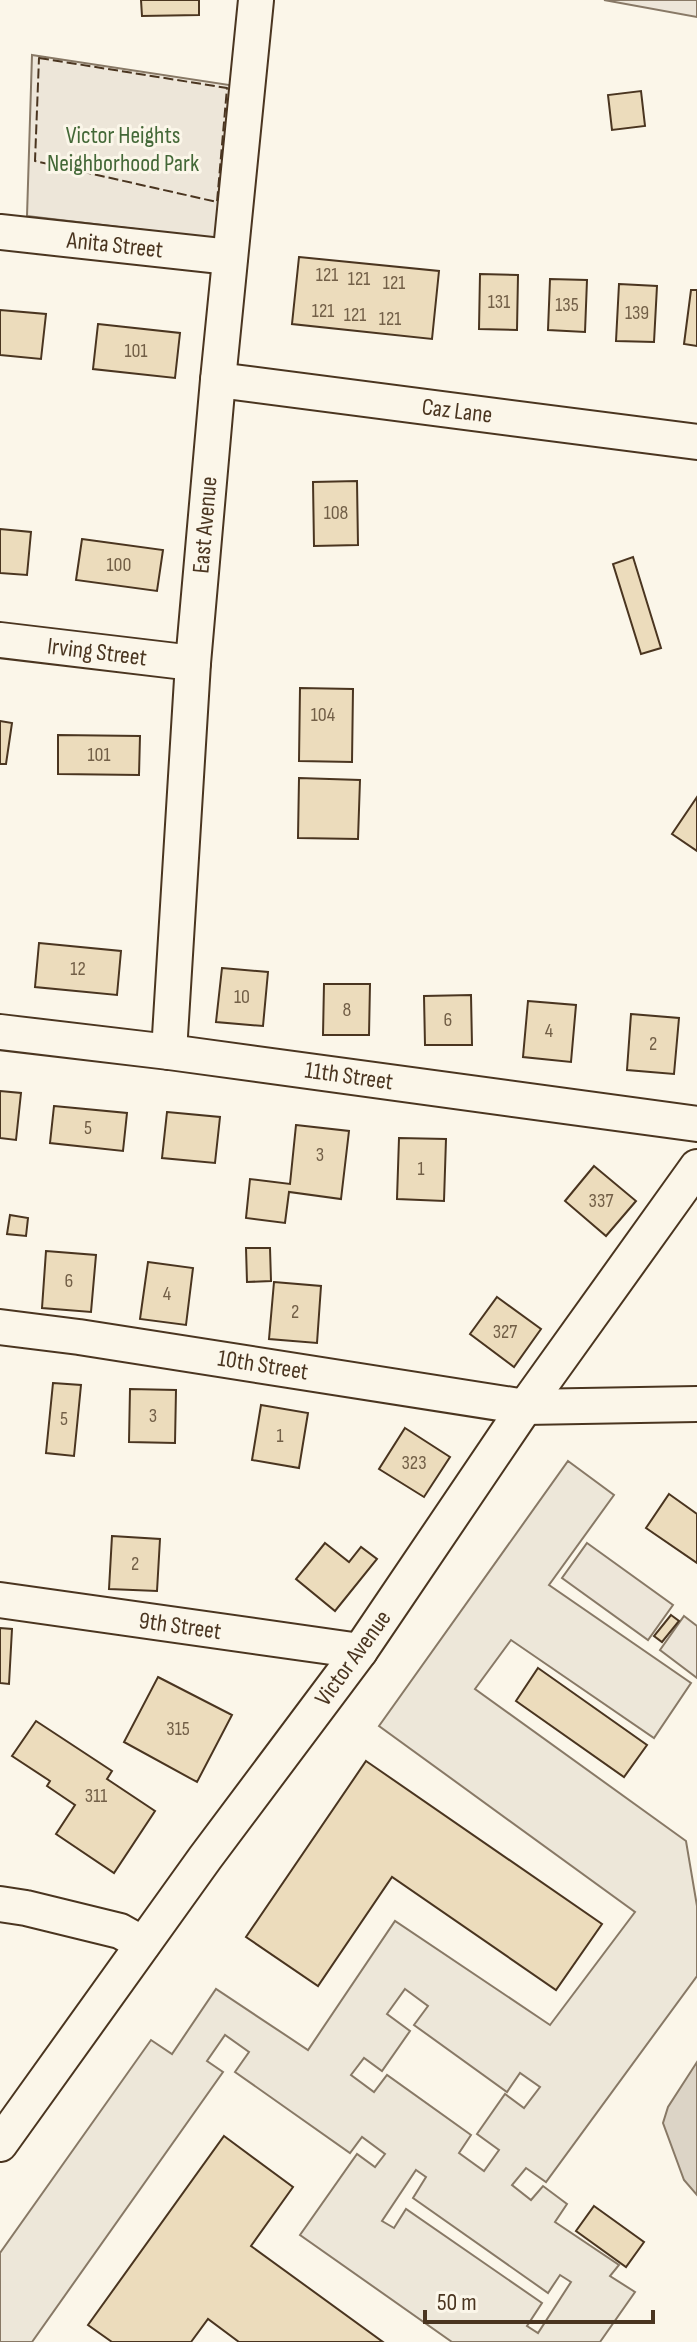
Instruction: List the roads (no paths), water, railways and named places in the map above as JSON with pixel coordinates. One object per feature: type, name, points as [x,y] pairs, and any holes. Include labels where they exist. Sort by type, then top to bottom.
[{"type":"street","name":"East Avenue","points":[[169,1052],[193,663],[256,0]]},
{"type":"street","name":"Anita Street","points":[[0,232],[230,257]]},
{"type":"street","name":"Caz Lane","points":[[218,380],[697,442]]},
{"type":"street","name":"Irving Street","points":[[0,640],[193,663]]},
{"type":"street","name":"11th Street","points":[[0,1032],[697,1124]]},
{"type":"street","name":"Victor Avenue","points":[[0,2144],[143,1944],[360,1651],[525,1407],[697,1167]]},
{"type":"street","name":"10th Street","points":[[0,1327],[525,1407],[697,1404]]},
{"type":"street","name":"9th Street","points":[[0,1600],[360,1651]]},
{"type":"street","points":[[0,1904],[120,1931],[143,1944]]},
{"type":"park label","name":"Victor Heights Neighborhood Park","points":[[123,149]]}]
